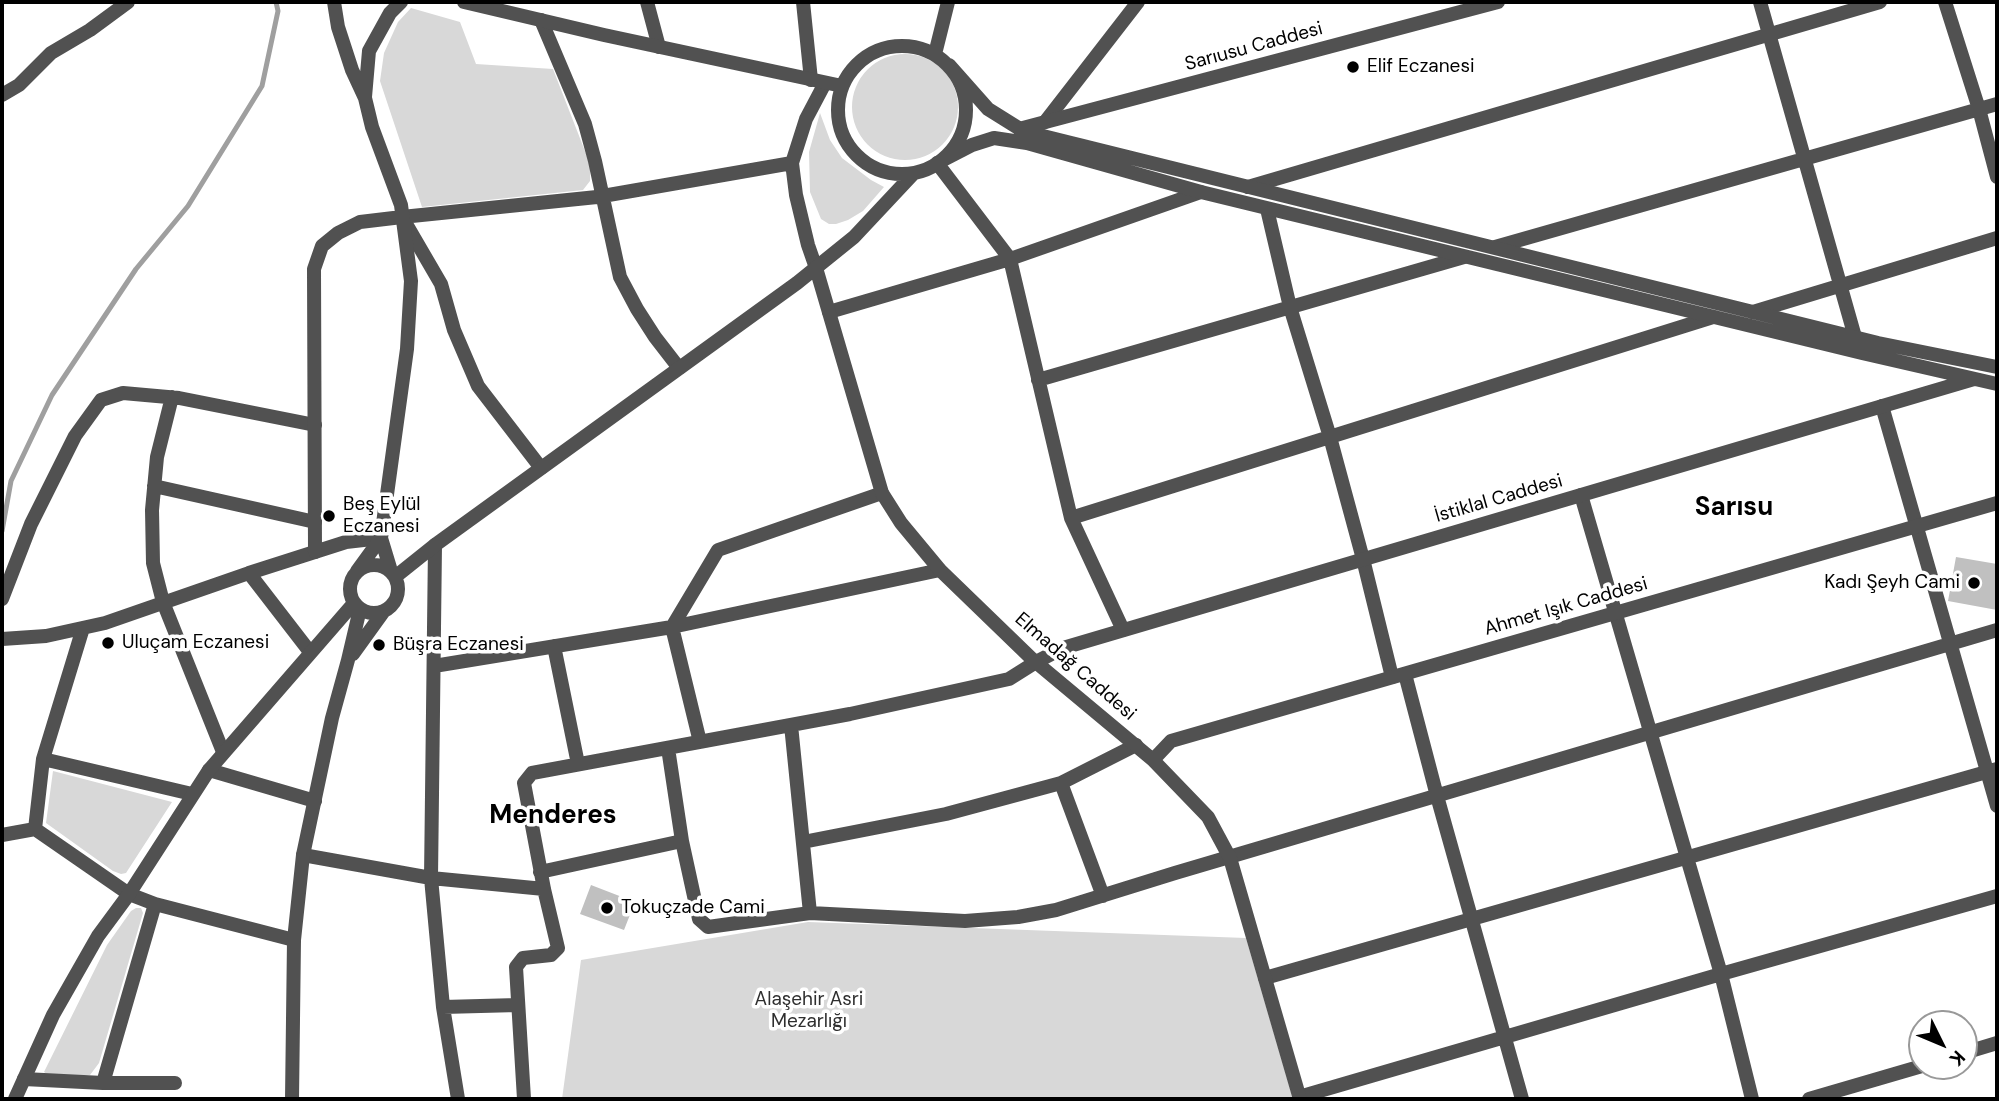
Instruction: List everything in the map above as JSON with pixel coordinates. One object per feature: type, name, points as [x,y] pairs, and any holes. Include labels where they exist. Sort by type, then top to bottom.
[{"type":"street","points":[[2,94],[19,85],[51,53],[90,30],[128,2]]},
{"type":"street","points":[[334,2],[338,27],[352,70],[365,98],[401,205],[411,282],[407,349],[381,538],[398,585],[396,600],[384,611],[348,660]]},
{"type":"street","points":[[365,98],[369,51],[390,13],[401,2]]},
{"type":"street","points":[[464,2],[842,86]]},
{"type":"street","points":[[647,2],[659,47]]},
{"type":"street","points":[[316,552],[314,270],[322,246],[338,233],[360,222],[602,197],[792,163],[818,81],[803,2]]},
{"type":"street","points":[[935,54],[948,2]]},
{"type":"street","points":[[1045,122],[1138,2]]},
{"type":"street","name":"Sarıusu Caddesi","points":[[939,162],[972,145],[1020,129],[1478,4],[1498,2]]},
{"type":"street","points":[[1760,2],[1855,337]]},
{"type":"street","points":[[1248,187],[1880,2]]},
{"type":"street","points":[[1945,2],[1979,109],[1997,177]]},
{"type":"street","points":[[541,20],[585,124],[620,277],[655,337],[679,368]]},
{"type":"street","points":[[949,65],[961,83],[966,104],[965,125],[956,145],[939,162],[914,173],[895,174],[876,169],[859,158],[847,143],[839,125],[838,106],[842,86],[853,67],[871,53],[892,46],[914,46],[935,54],[949,65],[988,109],[1020,129],[1039,135],[1855,337],[1997,367]]},
{"type":"street","points":[[1495,247],[1997,104]]},
{"type":"street","points":[[994,138],[1027,143],[1267,209],[1997,384]]},
{"type":"street","points":[[939,162],[1010,259],[1071,518],[1123,630]]},
{"type":"street","name":"Elmadağ Caddesi","points":[[792,163],[796,195],[808,246],[882,493],[901,523],[940,570],[1036,662],[1153,760],[1208,817],[1230,858],[1300,1098]]},
{"type":"street","points":[[393,575],[816,268],[854,237],[914,173]]},
{"type":"street","points":[[829,312],[1010,259],[1201,192]]},
{"type":"street","points":[[1267,209],[1290,307],[1398,676],[1437,796],[1522,1099]]},
{"type":"street","points":[[402,217],[440,284],[454,330],[478,386],[541,468]]},
{"type":"street","points":[[1753,312],[1997,238]]},
{"type":"street","points":[[1038,380],[1464,257]]},
{"type":"street","points":[[1071,518],[1713,317]]},
{"type":"street","name":"İstiklal Caddesi","points":[[518,1005],[516,967],[523,958],[551,955],[558,948],[540,872],[524,783],[532,773],[850,715],[1009,679],[1063,648],[1976,379]]},
{"type":"street","points":[[2,599],[32,524],[75,436],[101,400],[122,393],[172,397],[315,425]]},
{"type":"street","points":[[172,397],[157,457],[152,510],[153,563],[163,602],[223,752]]},
{"type":"street","points":[[1882,406],[1951,644],[1992,770],[1997,806]]},
{"type":"street","points":[[154,486],[316,522]]},
{"type":"street","points":[[700,742],[672,626],[718,550],[882,493]]},
{"type":"street","points":[[1581,495],[1721,974],[1752,1099]]},
{"type":"street","name":"Ahmet Işık Caddesi","points":[[1153,760],[1171,741],[1997,503]]},
{"type":"street","points":[[2,639],[47,636],[105,624],[163,602],[346,542],[381,538]]},
{"type":"street","points":[[381,538],[356,572],[350,586],[350,595],[357,606],[367,612],[384,611]]},
{"type":"street","points":[[435,545],[431,878],[443,1007],[458,1099]]},
{"type":"street","points":[[356,572],[362,567],[377,565],[393,575]]},
{"type":"street","points":[[434,666],[672,626],[940,570]]},
{"type":"street","points":[[249,573],[310,652]]},
{"type":"street","points":[[15,1099],[53,1015],[97,936],[129,894],[192,794],[223,752],[310,652],[357,606]]},
{"type":"street","points":[[292,1099],[294,940],[303,855],[332,718],[348,660],[357,606]]},
{"type":"street","points":[[35,829],[43,759],[83,628]]},
{"type":"street","points":[[668,748],[682,841],[699,919],[708,927],[810,914],[965,921],[1018,917],[1056,910],[1997,630]]},
{"type":"street","points":[[554,646],[578,764]]},
{"type":"street","points":[[792,725],[810,914]]},
{"type":"street","points":[[803,842],[946,814],[1061,783],[1136,745]]},
{"type":"street","points":[[43,759],[192,794]]},
{"type":"street","points":[[209,770],[314,801]]},
{"type":"street","points":[[1265,978],[1992,770]]},
{"type":"street","points":[[1061,783],[1102,896]]},
{"type":"street","points":[[2,835],[35,829],[129,894],[155,904],[294,940]]},
{"type":"street","points":[[540,872],[682,841]]},
{"type":"street","points":[[303,855],[431,878],[544,889]]},
{"type":"street","points":[[1300,1098],[1997,896]]},
{"type":"street","points":[[103,1083],[155,904]]},
{"type":"street","points":[[443,1007],[518,1005],[524,1099]]},
{"type":"street","points":[[1978,1049],[1997,1043]]},
{"type":"street","points":[[1809,1099],[1908,1070]]},
{"type":"street","points":[[24,1079],[175,1083]]},
{"type":"green space","points":[[411,8],[460,22],[476,64],[553,69],[590,164],[590,181],[583,190],[422,207],[380,81],[384,53],[398,22]]},
{"type":"green space","points":[[905,54],[925,58],[943,69],[954,87],[958,107],[954,127],[943,145],[925,156],[905,160],[885,156],[867,145],[856,127],[852,107],[856,87],[867,69],[885,58]]},
{"type":"green space","points":[[820,113],[830,140],[842,158],[884,187],[863,211],[836,224],[829,224],[821,219],[810,192],[809,152]]},
{"type":"green space","points":[[53,771],[172,802],[126,873],[113,871],[46,823]]},
{"type":"green space","points":[[136,908],[141,908],[143,913],[99,1063],[90,1075],[48,1075],[44,1072],[107,945]]},
{"type":"green space","name":"Alaşehir Asri Mezarlığı","points":[[808,922],[1246,938],[1293,1099],[562,1099],[581,960]]},
{"type":"building","name":"Kadı Şeyh Cami","points":[[1956,557],[1997,564],[1997,610],[1948,601]]},
{"type":"building","name":"Tokuçzade Cami","points":[[591,885],[635,902],[624,930],[580,914]]},
{"type":"waterway","points":[[2,531],[11,481],[52,395],[136,269],[188,206],[262,86],[278,11],[276,2]]},
{"type":"place","name":"Elif Eczanesi","points":[[1353,67]]},
{"type":"place","name":"Beş Eylül Eczanesi","points":[[329,516]]},
{"type":"place","name":"Kadı Şeyh Cami","points":[[1974,583]]},
{"type":"place","name":"Uluçam Eczanesi","points":[[108,643]]},
{"type":"place","name":"Büşra Eczanesi","points":[[379,645]]},
{"type":"place","name":"Tokuçzade Cami","points":[[607,908]]},
{"type":"district","name":"Sarısu","points":[[1734,508]]},
{"type":"district","name":"Menderes","points":[[553,816]]}]
